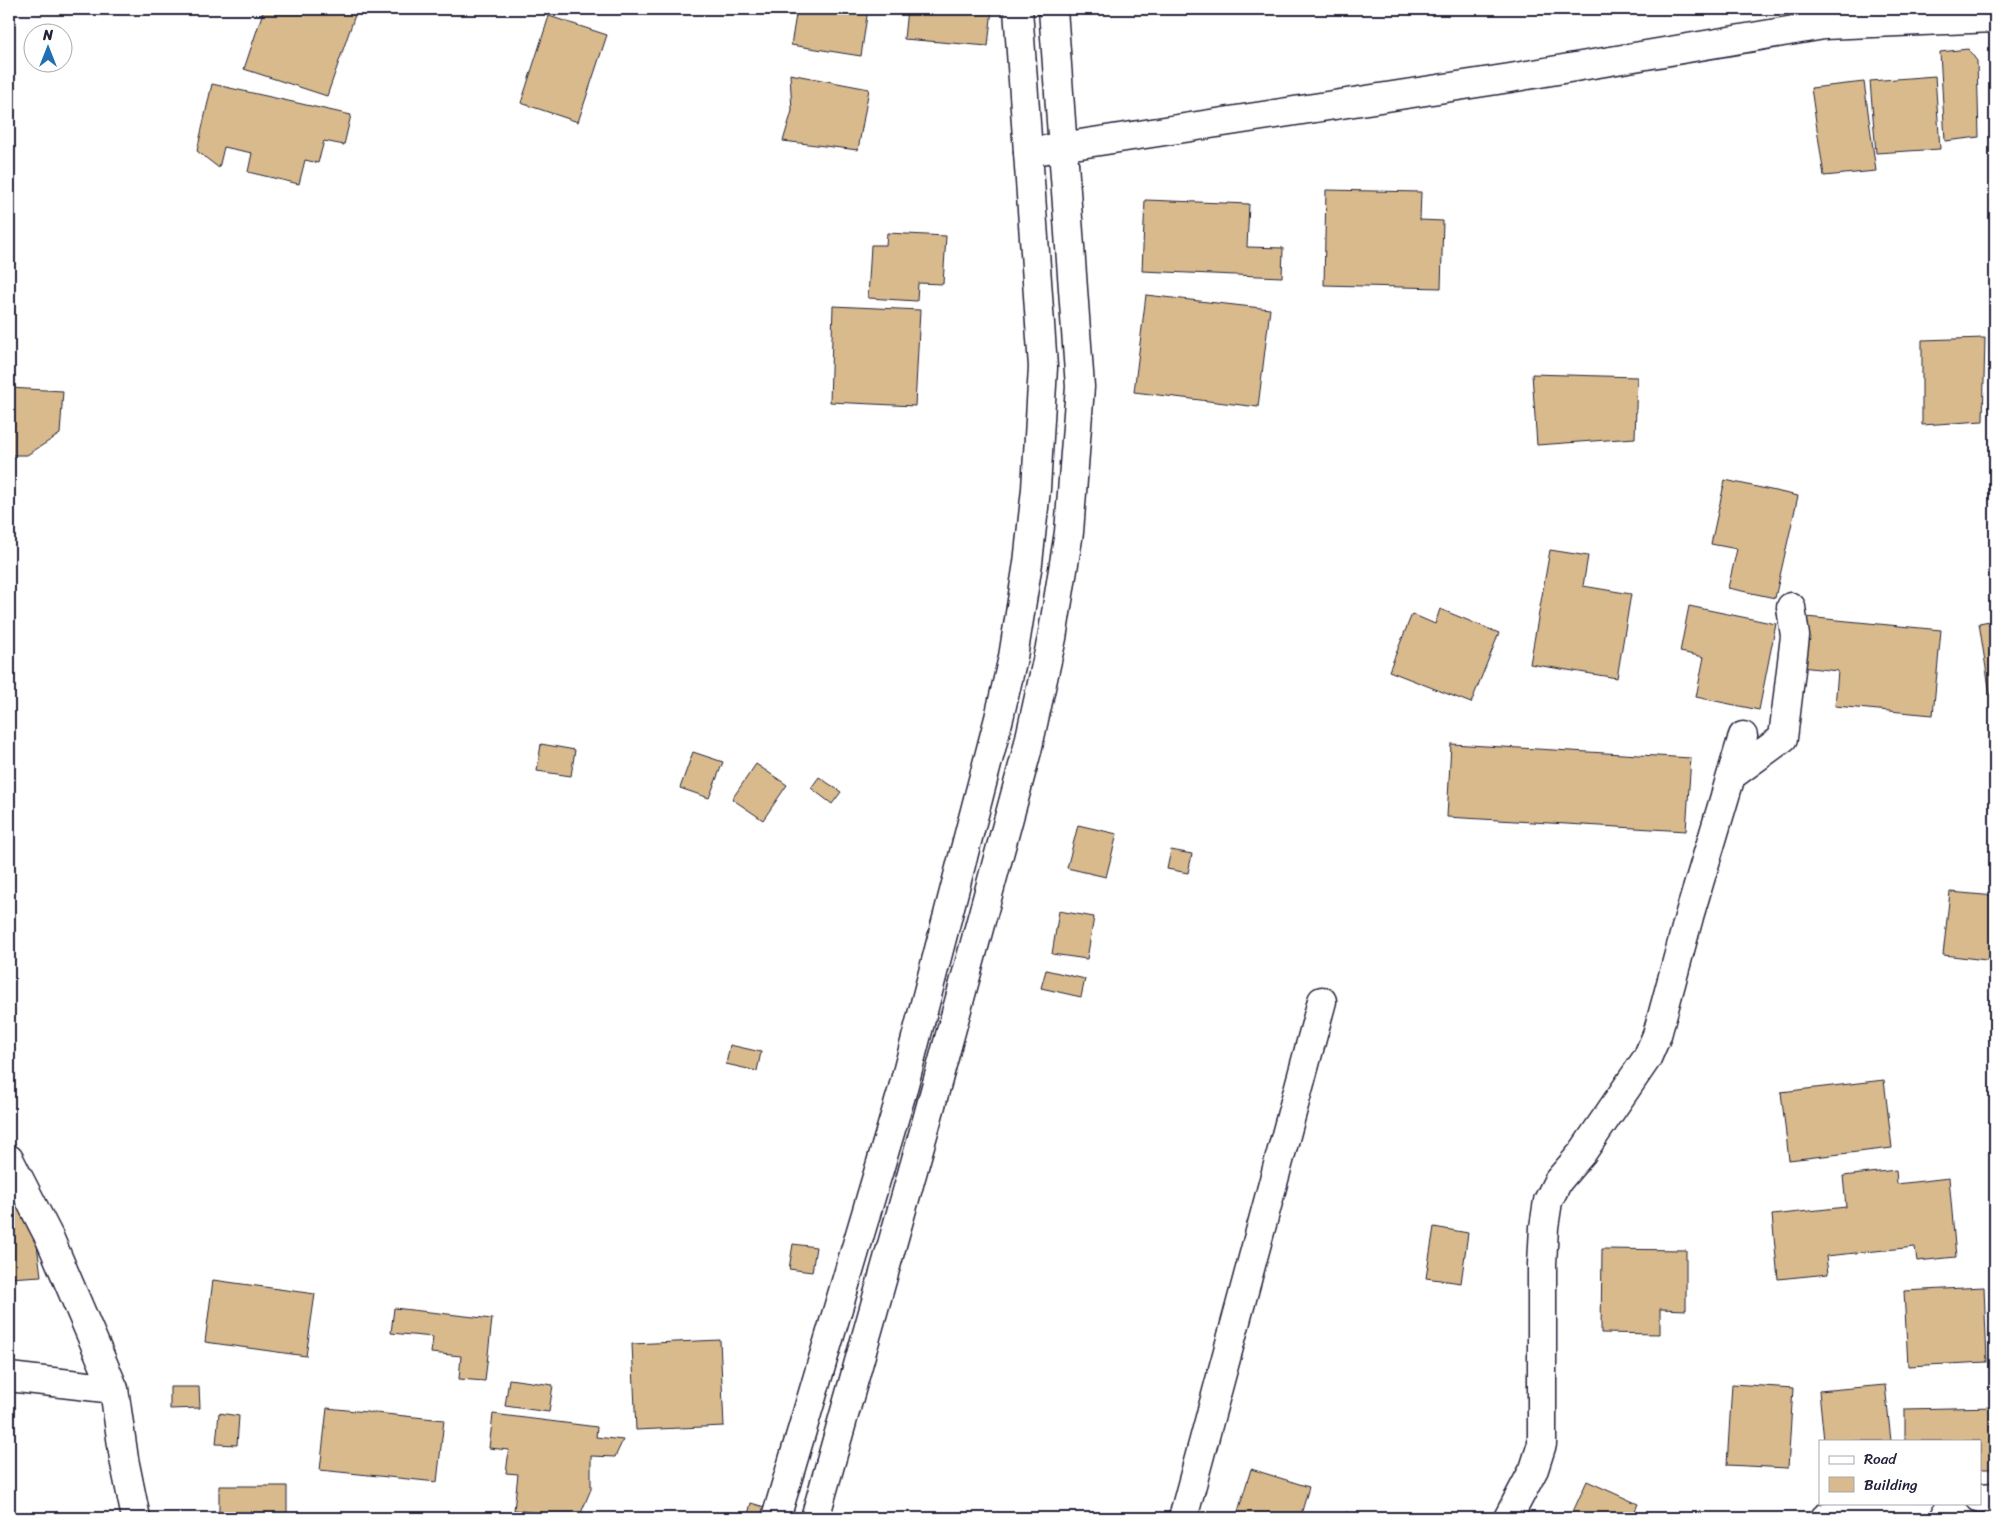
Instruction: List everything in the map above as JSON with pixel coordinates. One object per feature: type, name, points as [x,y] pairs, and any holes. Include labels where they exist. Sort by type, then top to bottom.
[{"type":"street","points":[[776,1518],[902,1092],[999,718],[1013,657],[1032,526],[1043,367],[1018,9]]},
{"type":"street","points":[[815,1518],[924,1131],[1024,760],[1052,638],[1069,532],[1080,388],[1053,9]]},
{"type":"street","points":[[1028,152],[1510,78],[1824,17],[1995,18]]},
{"type":"street","points":[[1731,776],[1783,738],[1795,636],[1791,607]]},
{"type":"street","points":[[1508,1518],[1534,1469],[1542,1444],[1542,1264],[1544,1227],[1548,1201],[1558,1181],[1582,1153],[1647,1058],[1657,1035],[1690,913],[1743,736]]},
{"type":"street","points":[[1183,1518],[1322,1001]]},
{"type":"street","points":[[9,1159],[50,1239],[114,1389],[124,1459],[136,1518]]},
{"type":"street","points":[[9,1377],[114,1389]]},
{"type":"street","points":[[1982,1498],[1995,1497]]},
{"type":"street","points":[[1825,1518],[1844,1512],[1911,1504]]},
{"type":"building","points":[[264,9],[336,9],[355,15],[327,96],[244,69]]},
{"type":"building","points":[[797,9],[868,9],[861,56],[791,45]]},
{"type":"building","points":[[907,9],[992,9],[988,46],[904,39]]},
{"type":"building","points":[[549,16],[607,35],[578,122],[521,103]]},
{"type":"building","points":[[1968,49],[1977,61],[1979,137],[1945,141],[1940,52]]},
{"type":"building","points":[[790,74],[869,89],[858,150],[783,141],[792,111]]},
{"type":"building","points":[[1935,76],[1940,149],[1876,153],[1870,81]]},
{"type":"building","points":[[1864,82],[1876,171],[1824,176],[1811,88]]},
{"type":"building","points":[[212,84],[351,115],[344,145],[324,141],[318,163],[305,160],[299,184],[248,172],[252,153],[224,147],[219,168],[197,151]]},
{"type":"building","points":[[1326,190],[1421,192],[1420,220],[1443,221],[1441,288],[1324,285]]},
{"type":"building","points":[[1145,200],[1249,204],[1247,247],[1283,248],[1282,277],[1142,271]]},
{"type":"building","points":[[887,233],[946,236],[943,284],[918,283],[917,301],[868,298],[871,245],[886,245]]},
{"type":"building","points":[[1146,295],[1270,309],[1258,407],[1134,392]]},
{"type":"building","points":[[833,306],[920,310],[915,406],[830,402]]},
{"type":"building","points":[[1985,338],[1983,421],[1922,425],[1922,340]]},
{"type":"building","points":[[1532,374],[1637,377],[1635,438],[1537,445]]},
{"type":"building","points":[[9,388],[63,391],[60,434],[27,455],[9,455]]},
{"type":"building","points":[[1725,480],[1798,496],[1775,598],[1728,588],[1737,549],[1711,544]]},
{"type":"building","points":[[1993,545],[1995,545],[1995,565]]},
{"type":"building","points":[[1550,550],[1588,556],[1583,586],[1631,594],[1617,678],[1530,664]]},
{"type":"building","points":[[1689,606],[1776,624],[1759,710],[1696,697],[1704,657],[1680,652]]},
{"type":"building","points":[[1440,609],[1499,633],[1471,703],[1389,671],[1412,614],[1435,624]]},
{"type":"building","points":[[1806,617],[1941,630],[1933,715],[1835,706],[1838,671],[1801,667]]},
{"type":"building","points":[[1995,620],[1995,693],[1990,694],[1979,623]]},
{"type":"building","points":[[541,744],[575,750],[571,776],[537,771]]},
{"type":"building","points":[[1451,744],[1691,758],[1686,831],[1447,817]]},
{"type":"building","points":[[693,752],[723,762],[709,798],[680,788]]},
{"type":"building","points":[[756,764],[787,785],[763,820],[732,799]]},
{"type":"building","points":[[819,777],[841,792],[832,804],[811,788]]},
{"type":"building","points":[[1078,825],[1117,834],[1106,877],[1067,868]]},
{"type":"building","points":[[1171,850],[1192,854],[1188,873],[1167,869]]},
{"type":"building","points":[[1950,892],[1995,896],[1995,961],[1943,955]]},
{"type":"building","points":[[1059,911],[1094,917],[1087,959],[1052,954]]},
{"type":"building","points":[[1046,970],[1085,979],[1081,997],[1041,988]]},
{"type":"building","points":[[730,1045],[761,1052],[757,1071],[726,1064]]},
{"type":"building","points":[[1884,1080],[1892,1148],[1789,1160],[1781,1092]]},
{"type":"building","points":[[1896,1170],[1897,1184],[1949,1178],[1956,1257],[1917,1261],[1915,1247],[1826,1256],[1828,1274],[1778,1279],[1772,1215],[1846,1207],[1843,1176]]},
{"type":"building","points":[[32,1205],[41,1276],[9,1278],[9,1208]]},
{"type":"building","points":[[1434,1227],[1468,1233],[1461,1283],[1426,1278]]},
{"type":"building","points":[[793,1244],[816,1247],[812,1272],[789,1269]]},
{"type":"building","points":[[1602,1249],[1686,1250],[1686,1310],[1660,1309],[1660,1334],[1601,1333]]},
{"type":"building","points":[[213,1280],[315,1294],[306,1356],[205,1342]]},
{"type":"building","points":[[1984,1287],[1987,1362],[1908,1366],[1904,1291]]},
{"type":"building","points":[[394,1308],[492,1319],[485,1381],[459,1379],[461,1356],[431,1353],[433,1337],[391,1333]]},
{"type":"building","points":[[720,1340],[724,1426],[636,1430],[632,1344]]},
{"type":"building","points":[[509,1379],[553,1385],[549,1412],[505,1406]]},
{"type":"building","points":[[1732,1384],[1793,1388],[1788,1468],[1727,1465]]},
{"type":"building","points":[[1885,1385],[1891,1440],[1824,1440],[1819,1391]]},
{"type":"building","points":[[170,1387],[199,1387],[200,1408],[170,1409]]},
{"type":"building","points":[[1995,1407],[1995,1469],[1982,1469],[1982,1440],[1905,1440],[1905,1409]]},
{"type":"building","points":[[327,1408],[444,1420],[437,1482],[320,1470]]},
{"type":"building","points":[[219,1413],[239,1416],[237,1445],[216,1444]]},
{"type":"building","points":[[493,1414],[597,1427],[596,1437],[623,1440],[615,1457],[591,1456],[591,1489],[579,1518],[514,1510],[518,1474],[506,1473],[509,1450],[489,1448]]},
{"type":"building","points":[[1251,1469],[1309,1487],[1300,1518],[1236,1518]]},
{"type":"building","points":[[1587,1481],[1638,1504],[1632,1518],[1570,1518]]},
{"type":"building","points":[[219,1486],[287,1486],[287,1518],[219,1518]]},
{"type":"building","points":[[751,1503],[771,1509],[768,1518],[747,1518]]},
{"type":"building","points":[[1346,1512],[1368,1518],[1344,1518]]}]
